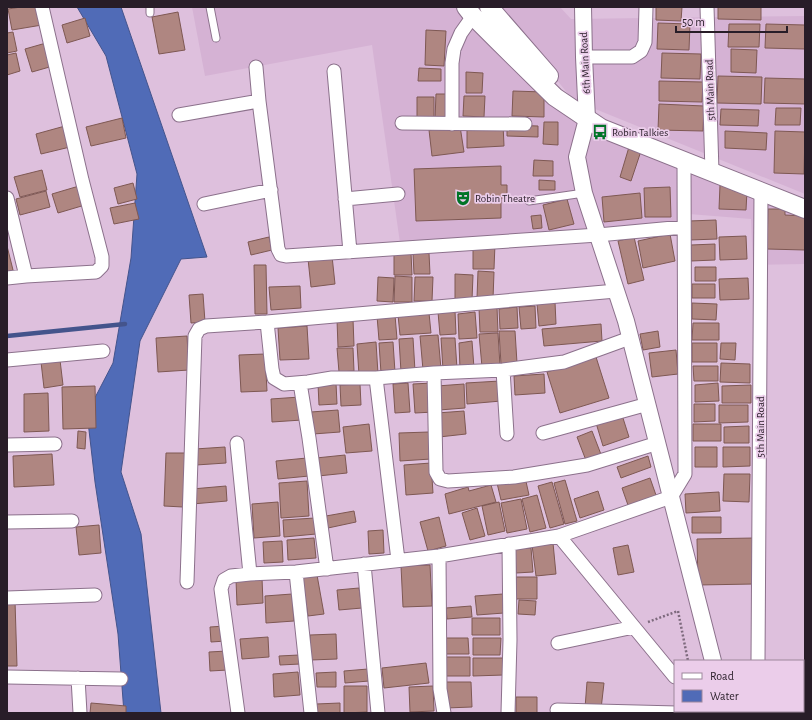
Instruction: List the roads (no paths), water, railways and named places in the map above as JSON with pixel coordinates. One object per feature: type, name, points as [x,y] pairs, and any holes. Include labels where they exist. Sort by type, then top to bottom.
[{"type":"main road","points":[[489,7],[581,114]]},
{"type":"main road","points":[[470,11],[555,97],[601,128],[805,210]]},
{"type":"street","points":[[7,278],[96,272],[102,266],[102,257],[82,180],[42,7]]},
{"type":"street","name":"6th Main Road","points":[[583,7],[584,57],[577,157],[584,193],[626,321],[713,660]]},
{"type":"street","points":[[584,57],[632,57],[641,51],[645,42],[646,7]]},
{"type":"street","name":"5th Main Road","points":[[707,7],[712,172]]},
{"type":"street","points":[[452,124],[452,63],[454,49],[470,11]]},
{"type":"street","points":[[256,67],[278,249],[281,254],[286,256],[598,235],[684,227]]},
{"type":"street","points":[[334,71],[350,252]]},
{"type":"street","points":[[179,115],[259,101]]},
{"type":"street","points":[[402,123],[525,124]]},
{"type":"street","points":[[238,713],[221,589],[224,580],[231,576],[296,572],[439,556],[559,536],[671,497],[685,474],[684,161]]},
{"type":"street","points":[[204,204],[271,190]]},
{"type":"street","name":"5th Main Road","points":[[758,660],[762,192]]},
{"type":"street","points":[[345,200],[398,194]]},
{"type":"street","points":[[7,198],[26,276]]},
{"type":"street","points":[[187,582],[195,336],[199,329],[206,326],[616,291]]},
{"type":"street","points":[[266,322],[274,378],[284,384],[332,378],[376,378],[434,373],[503,370],[564,362],[630,338]]},
{"type":"street","points":[[7,360],[103,350]]},
{"type":"street","points":[[503,370],[507,434]]},
{"type":"street","points":[[434,373],[436,472],[440,479],[448,481],[514,477],[588,465],[658,443]]},
{"type":"street","points":[[376,378],[398,560]]},
{"type":"street","points":[[300,383],[327,569]]},
{"type":"street","points":[[543,433],[648,404]]},
{"type":"street","points":[[237,442],[250,574]]},
{"type":"street","points":[[7,445],[55,444]]},
{"type":"street","points":[[7,522],[72,521]]},
{"type":"street","points":[[559,536],[674,676]]},
{"type":"street","points":[[508,544],[510,640],[508,713]]},
{"type":"street","points":[[439,556],[440,689],[444,713]]},
{"type":"street","points":[[364,564],[378,713]]},
{"type":"street","points":[[296,572],[311,713]]},
{"type":"street","points":[[7,598],[95,595]]},
{"type":"street","points":[[558,643],[634,627]]},
{"type":"street","points":[[7,677],[121,679]]},
{"type":"street","points":[[78,678],[80,713]]},
{"type":"street","points":[[557,710],[677,713]]},
{"type":"lane","points":[[210,7],[216,38]]},
{"type":"lane","points":[[529,201],[584,193]]},
{"type":"water","points":[[77,7],[121,7],[207,257],[181,259],[140,341],[121,472],[141,534],[161,713],[124,713],[118,634],[95,482],[87,413],[113,363],[131,258],[137,174],[106,56]]},
{"type":"waterway","points":[[7,336],[125,324]]},
{"type":"place","name":"Robin Talkies","points":[[600,132]]},
{"type":"place","name":"Robin Theatre","points":[[463,198]]}]
